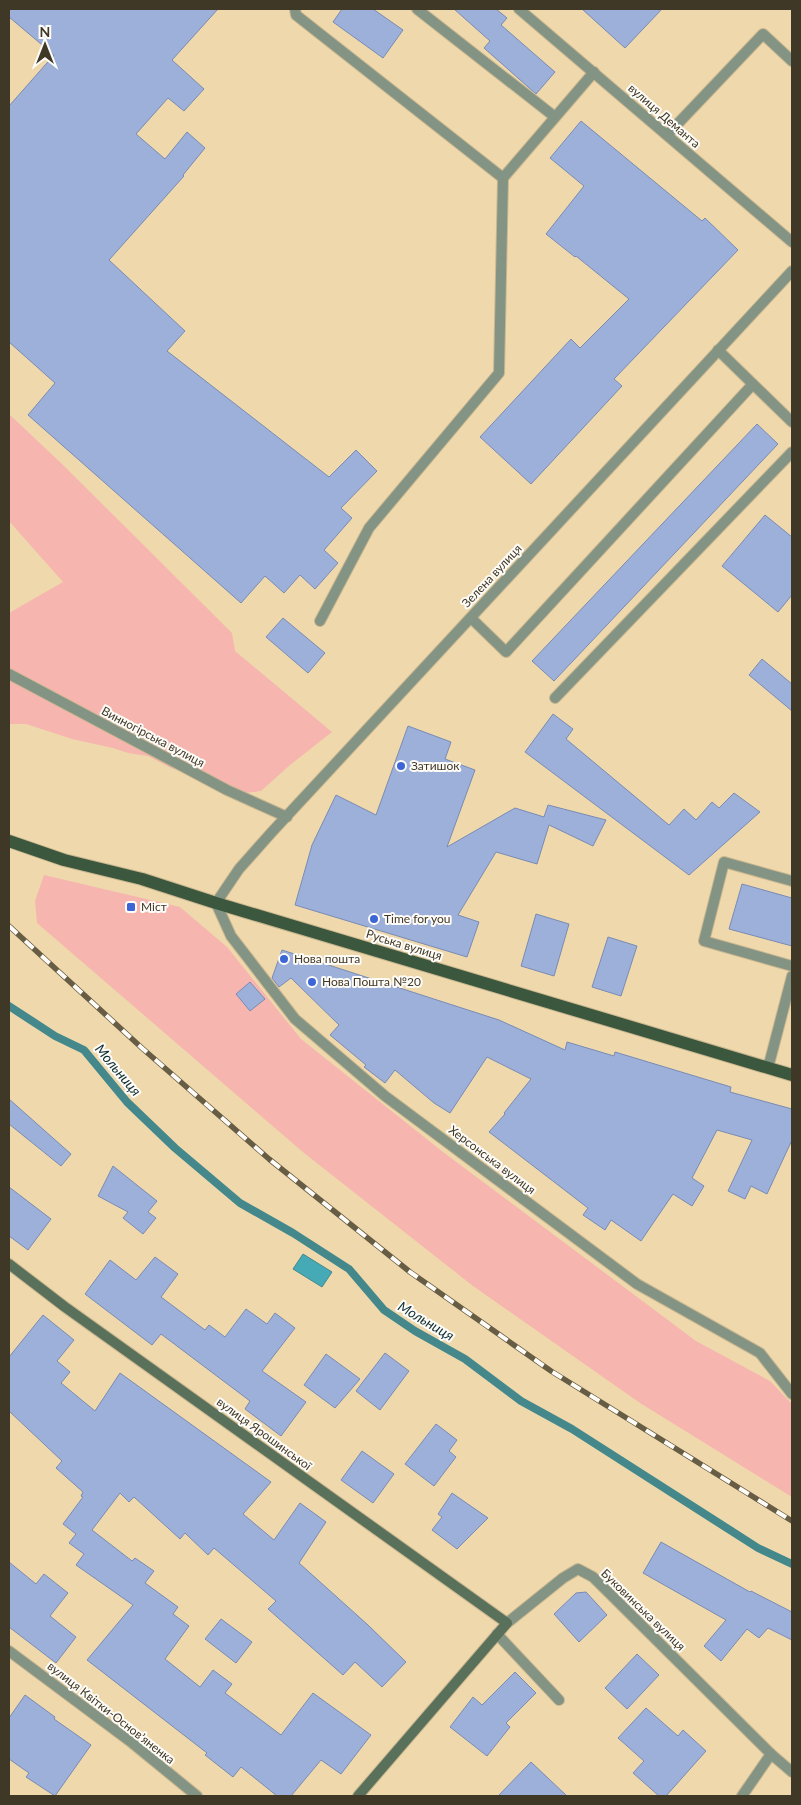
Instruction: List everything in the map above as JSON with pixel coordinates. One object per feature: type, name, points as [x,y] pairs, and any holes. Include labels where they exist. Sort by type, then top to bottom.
[{"type":"main road","name":"Руська вулиця","points":[[9,841],[64,860],[142,879],[216,903],[792,1075]]},
{"type":"street","points":[[295,9],[296,15],[503,178]]},
{"type":"street","points":[[417,9],[555,117]]},
{"type":"street","name":"вулиця Деманта","points":[[519,9],[792,242]]},
{"type":"street","points":[[667,134],[763,34],[792,61]]},
{"type":"street","points":[[320,621],[369,528],[499,373],[503,178],[594,72]]},
{"type":"street","name":"Зелена вулиця","points":[[216,903],[239,869],[270,833],[792,271]]},
{"type":"street","points":[[718,350],[792,422]]},
{"type":"street","points":[[471,618],[506,652],[752,384]]},
{"type":"street","points":[[555,698],[792,452]]},
{"type":"street","name":"Винногірська вулиця","points":[[9,674],[227,790],[287,816]]},
{"type":"street","points":[[792,880],[724,862],[704,941],[792,966]]},
{"type":"street","name":"Херсонська вулиця","points":[[216,903],[231,936],[295,1019],[385,1096],[637,1284],[760,1353],[792,1394]]},
{"type":"street","points":[[768,1068],[792,976]]},
{"type":"street","name":"вулиця Ярошинської","points":[[9,1264],[97,1330],[507,1623]]},
{"type":"street","name":"Буковинська вулиця","points":[[358,1796],[507,1623],[563,1578],[578,1569],[593,1577],[771,1754]]},
{"type":"street","points":[[497,1634],[559,1700]]},
{"type":"street","name":"вулиця Квітки-Основʼяненка","points":[[9,1651],[131,1742],[197,1796]]},
{"type":"street","points":[[742,1796],[771,1754],[792,1772]]},
{"type":"shaded area","points":[[9,414],[232,633],[235,651],[332,732],[261,791],[238,794],[206,779],[171,768],[148,756],[72,739],[26,724],[9,724],[9,613],[63,582],[9,521]]},
{"type":"shaded area","points":[[44,875],[180,907],[227,947],[301,1039],[443,1152],[696,1341],[770,1381],[792,1404],[792,1497],[640,1403],[473,1286],[304,1153],[37,923],[35,901]]},
{"type":"water","points":[[303,1254],[332,1272],[322,1287],[293,1269]]},
{"type":"building","points":[[9,9],[218,9],[172,60],[204,89],[184,111],[168,98],[136,134],[165,159],[187,132],[205,148],[184,176],[109,260],[185,331],[167,351],[329,477],[356,450],[377,471],[341,508],[352,518],[324,550],[338,563],[315,589],[300,575],[284,593],[265,576],[241,603],[28,415],[55,383],[9,342],[9,106],[54,55],[9,17]]},
{"type":"building","points":[[342,9],[373,9],[403,30],[383,58],[333,22]]},
{"type":"building","points":[[454,9],[496,9],[507,18],[501,25],[555,72],[536,94],[484,48],[490,41]]},
{"type":"building","points":[[582,9],[662,9],[625,48]]},
{"type":"building","points":[[581,121],[702,221],[705,218],[738,250],[614,379],[622,386],[531,484],[480,437],[571,339],[580,348],[629,299],[546,234],[584,186],[550,158]]},
{"type":"building","points":[[757,424],[778,444],[554,681],[532,661]]},
{"type":"building","points":[[765,515],[792,537],[792,595],[778,612],[722,566]]},
{"type":"building","points":[[283,618],[325,653],[308,673],[266,637]]},
{"type":"building","points":[[762,659],[792,684],[792,711],[749,675]]},
{"type":"building","points":[[553,714],[573,729],[566,739],[669,825],[684,809],[696,820],[712,802],[719,808],[734,793],[760,812],[689,875],[525,752]]},
{"type":"building","points":[[408,726],[451,742],[445,759],[475,770],[447,847],[515,808],[544,817],[548,805],[606,820],[593,846],[549,825],[537,864],[496,852],[458,915],[479,922],[467,957],[295,905],[312,845],[336,795],[376,815]]},
{"type":"building","points":[[742,884],[792,898],[792,946],[729,929]]},
{"type":"building","points":[[536,914],[569,924],[554,976],[521,966]]},
{"type":"building","points":[[608,937],[637,946],[621,996],[592,987]]},
{"type":"building","points":[[282,950],[499,1020],[565,1050],[567,1042],[614,1056],[615,1052],[731,1087],[730,1092],[792,1109],[792,1140],[767,1194],[751,1186],[745,1199],[728,1191],[752,1140],[717,1130],[692,1178],[704,1186],[692,1206],[673,1194],[641,1241],[611,1220],[605,1230],[583,1215],[588,1208],[489,1132],[531,1079],[487,1057],[450,1113],[434,1103],[395,1070],[385,1083],[364,1067],[366,1065],[330,1035],[339,1025],[291,978],[279,987],[272,978]]},
{"type":"building","points":[[250,982],[265,999],[250,1011],[236,994]]},
{"type":"building","points":[[9,1099],[71,1154],[61,1166],[9,1124]]},
{"type":"building","points":[[113,1166],[157,1201],[148,1212],[156,1218],[143,1234],[123,1218],[128,1212],[98,1196]]},
{"type":"building","points":[[9,1187],[51,1219],[28,1250],[9,1236]]},
{"type":"building","points":[[155,1257],[178,1274],[161,1297],[205,1330],[209,1325],[225,1337],[246,1309],[267,1324],[275,1313],[295,1328],[262,1371],[306,1402],[281,1436],[245,1409],[250,1401],[161,1334],[152,1345],[85,1294],[110,1260],[136,1280]]},
{"type":"building","points":[[43,1315],[74,1340],[57,1361],[70,1372],[61,1383],[95,1411],[120,1373],[271,1482],[243,1514],[274,1540],[300,1503],[326,1522],[299,1563],[406,1662],[382,1687],[355,1662],[343,1675],[268,1609],[276,1601],[214,1548],[208,1555],[185,1533],[180,1539],[134,1497],[129,1502],[120,1493],[92,1530],[132,1561],[135,1558],[154,1571],[145,1583],[178,1607],[173,1614],[189,1626],[165,1659],[200,1687],[213,1670],[232,1684],[225,1693],[281,1735],[313,1693],[371,1735],[341,1774],[321,1760],[291,1796],[277,1796],[241,1767],[233,1777],[205,1755],[207,1753],[87,1660],[133,1605],[76,1565],[84,1554],[69,1543],[76,1534],[63,1524],[83,1497],[81,1496],[83,1492],[56,1468],[62,1461],[9,1411],[9,1357]]},
{"type":"building","points":[[385,1353],[409,1371],[380,1410],[356,1391]]},
{"type":"building","points":[[326,1354],[360,1379],[335,1408],[304,1385]]},
{"type":"building","points":[[436,1424],[457,1440],[449,1451],[456,1457],[434,1486],[405,1464]]},
{"type":"building","points":[[362,1451],[394,1474],[373,1503],[341,1480]]},
{"type":"building","points":[[452,1493],[488,1518],[457,1549],[432,1530],[442,1517],[438,1514]]},
{"type":"building","points":[[661,1542],[750,1592],[792,1612],[792,1640],[768,1628],[759,1638],[747,1629],[721,1661],[704,1646],[726,1620],[643,1573]]},
{"type":"building","points":[[9,1562],[36,1584],[44,1574],[68,1593],[50,1616],[76,1637],[56,1663],[9,1627]]},
{"type":"building","points":[[586,1592],[607,1615],[579,1642],[554,1614],[576,1593]]},
{"type":"building","points":[[221,1619],[252,1642],[236,1663],[205,1639]]},
{"type":"building","points":[[637,1654],[659,1675],[627,1709],[605,1688]]},
{"type":"building","points":[[515,1672],[536,1693],[506,1723],[510,1727],[487,1756],[450,1727],[473,1697],[482,1705]]},
{"type":"building","points":[[25,1695],[55,1717],[54,1719],[91,1745],[55,1796],[26,1777],[29,1773],[9,1759],[9,1718]]},
{"type":"building","points":[[646,1708],[678,1736],[683,1730],[706,1751],[666,1796],[659,1796],[633,1773],[644,1761],[618,1738]]},
{"type":"building","points":[[531,1762],[567,1796],[498,1796]]},
{"type":"waterway","name":"Мольниця","points":[[9,1006],[55,1036],[84,1050],[127,1102],[175,1148],[240,1203],[293,1233],[349,1269],[384,1310],[415,1331],[465,1359],[521,1401],[572,1429],[758,1548],[792,1564]]},
{"type":"railway","points":[[9,926],[143,1049],[269,1159],[410,1272],[551,1371],[792,1521]]},
{"type":"place","name":"Затишок","points":[[401,766]]},
{"type":"place","name":"Міст","points":[[131,907]]},
{"type":"place","name":"Time for you","points":[[374,919]]},
{"type":"place","name":"Нова пошта","points":[[284,959]]},
{"type":"place","name":"Нова Пошта №20","points":[[312,982]]}]
